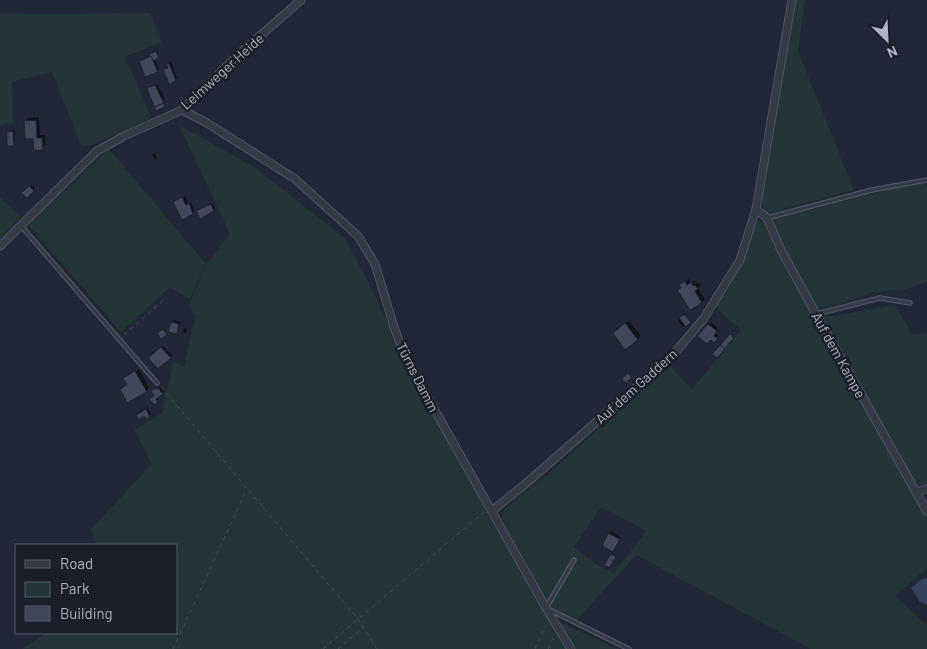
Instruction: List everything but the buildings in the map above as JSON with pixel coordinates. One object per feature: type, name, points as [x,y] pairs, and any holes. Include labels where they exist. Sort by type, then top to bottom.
[{"type":"street","name":"Leimweger Heide","points":[[0,246],[96,151],[182,110],[238,55],[301,0]]},
{"type":"street","name":"Auf dem Gaddern","points":[[491,509],[530,480],[673,355],[704,318],[740,260],[756,209],[792,0]]},
{"type":"street","name":"Türns Damm","points":[[182,110],[207,122],[295,179],[358,236],[375,264],[405,357],[571,649]]},
{"type":"street","name":"Auf dem Kampe","points":[[756,209],[767,218],[781,250],[927,512]]},
{"type":"street","points":[[916,492],[927,489]]},
{"type":"lane","points":[[767,218],[872,190],[927,180]]},
{"type":"lane","points":[[21,226],[157,383]]},
{"type":"lane","points":[[816,314],[880,298],[910,303]]},
{"type":"lane","points":[[574,560],[546,608],[630,649]]},
{"type":"path","points":[[120,339],[164,299]]},
{"type":"path","points":[[157,383],[246,490],[358,619],[377,649]]},
{"type":"path","points":[[173,649],[246,490]]},
{"type":"path","points":[[323,649],[491,509]]},
{"type":"path","points":[[535,649],[551,616]]},
{"type":"path","points":[[338,649],[363,627]]},
{"type":"path","points":[[548,649],[558,628]]},
{"type":"green space","points":[[796,0],[805,0],[798,51],[854,190],[766,214],[761,199]]},
{"type":"green space","points":[[0,13],[150,13],[162,42],[125,57],[152,118],[95,144],[82,147],[52,72],[12,82],[13,123],[0,125]]},
{"type":"green space","points":[[179,125],[254,167],[345,238],[373,291],[420,392],[514,561],[568,649],[22,649],[44,634],[178,634],[178,544],[97,544],[91,529],[152,464],[134,430],[162,413],[173,362],[184,367],[195,316],[189,305],[206,264],[230,234]]},
{"type":"green space","points":[[109,149],[206,264],[190,299],[170,287],[121,332],[28,225]]},
{"type":"green space","points":[[918,183],[927,186],[927,282],[907,289],[874,292],[847,302],[818,309],[788,257],[772,223],[775,219]]},
{"type":"green space","points":[[0,197],[21,217],[0,238]]},
{"type":"green space","points":[[760,220],[766,222],[784,263],[927,520],[927,568],[895,596],[927,625],[927,649],[811,649],[636,555],[576,621],[551,608],[502,519],[504,509],[550,472],[669,365],[692,389],[741,330],[714,306],[755,222]],"holes":[[[601,507],[646,531],[614,573],[595,564],[574,547]]]},
{"type":"green space","points":[[895,305],[912,334],[927,333],[927,485],[922,486],[913,483],[822,318]]},
{"type":"green space","points":[[558,621],[618,649],[576,649]]},
{"type":"water","points":[[927,578],[927,605],[920,602],[911,588],[922,579]]}]
